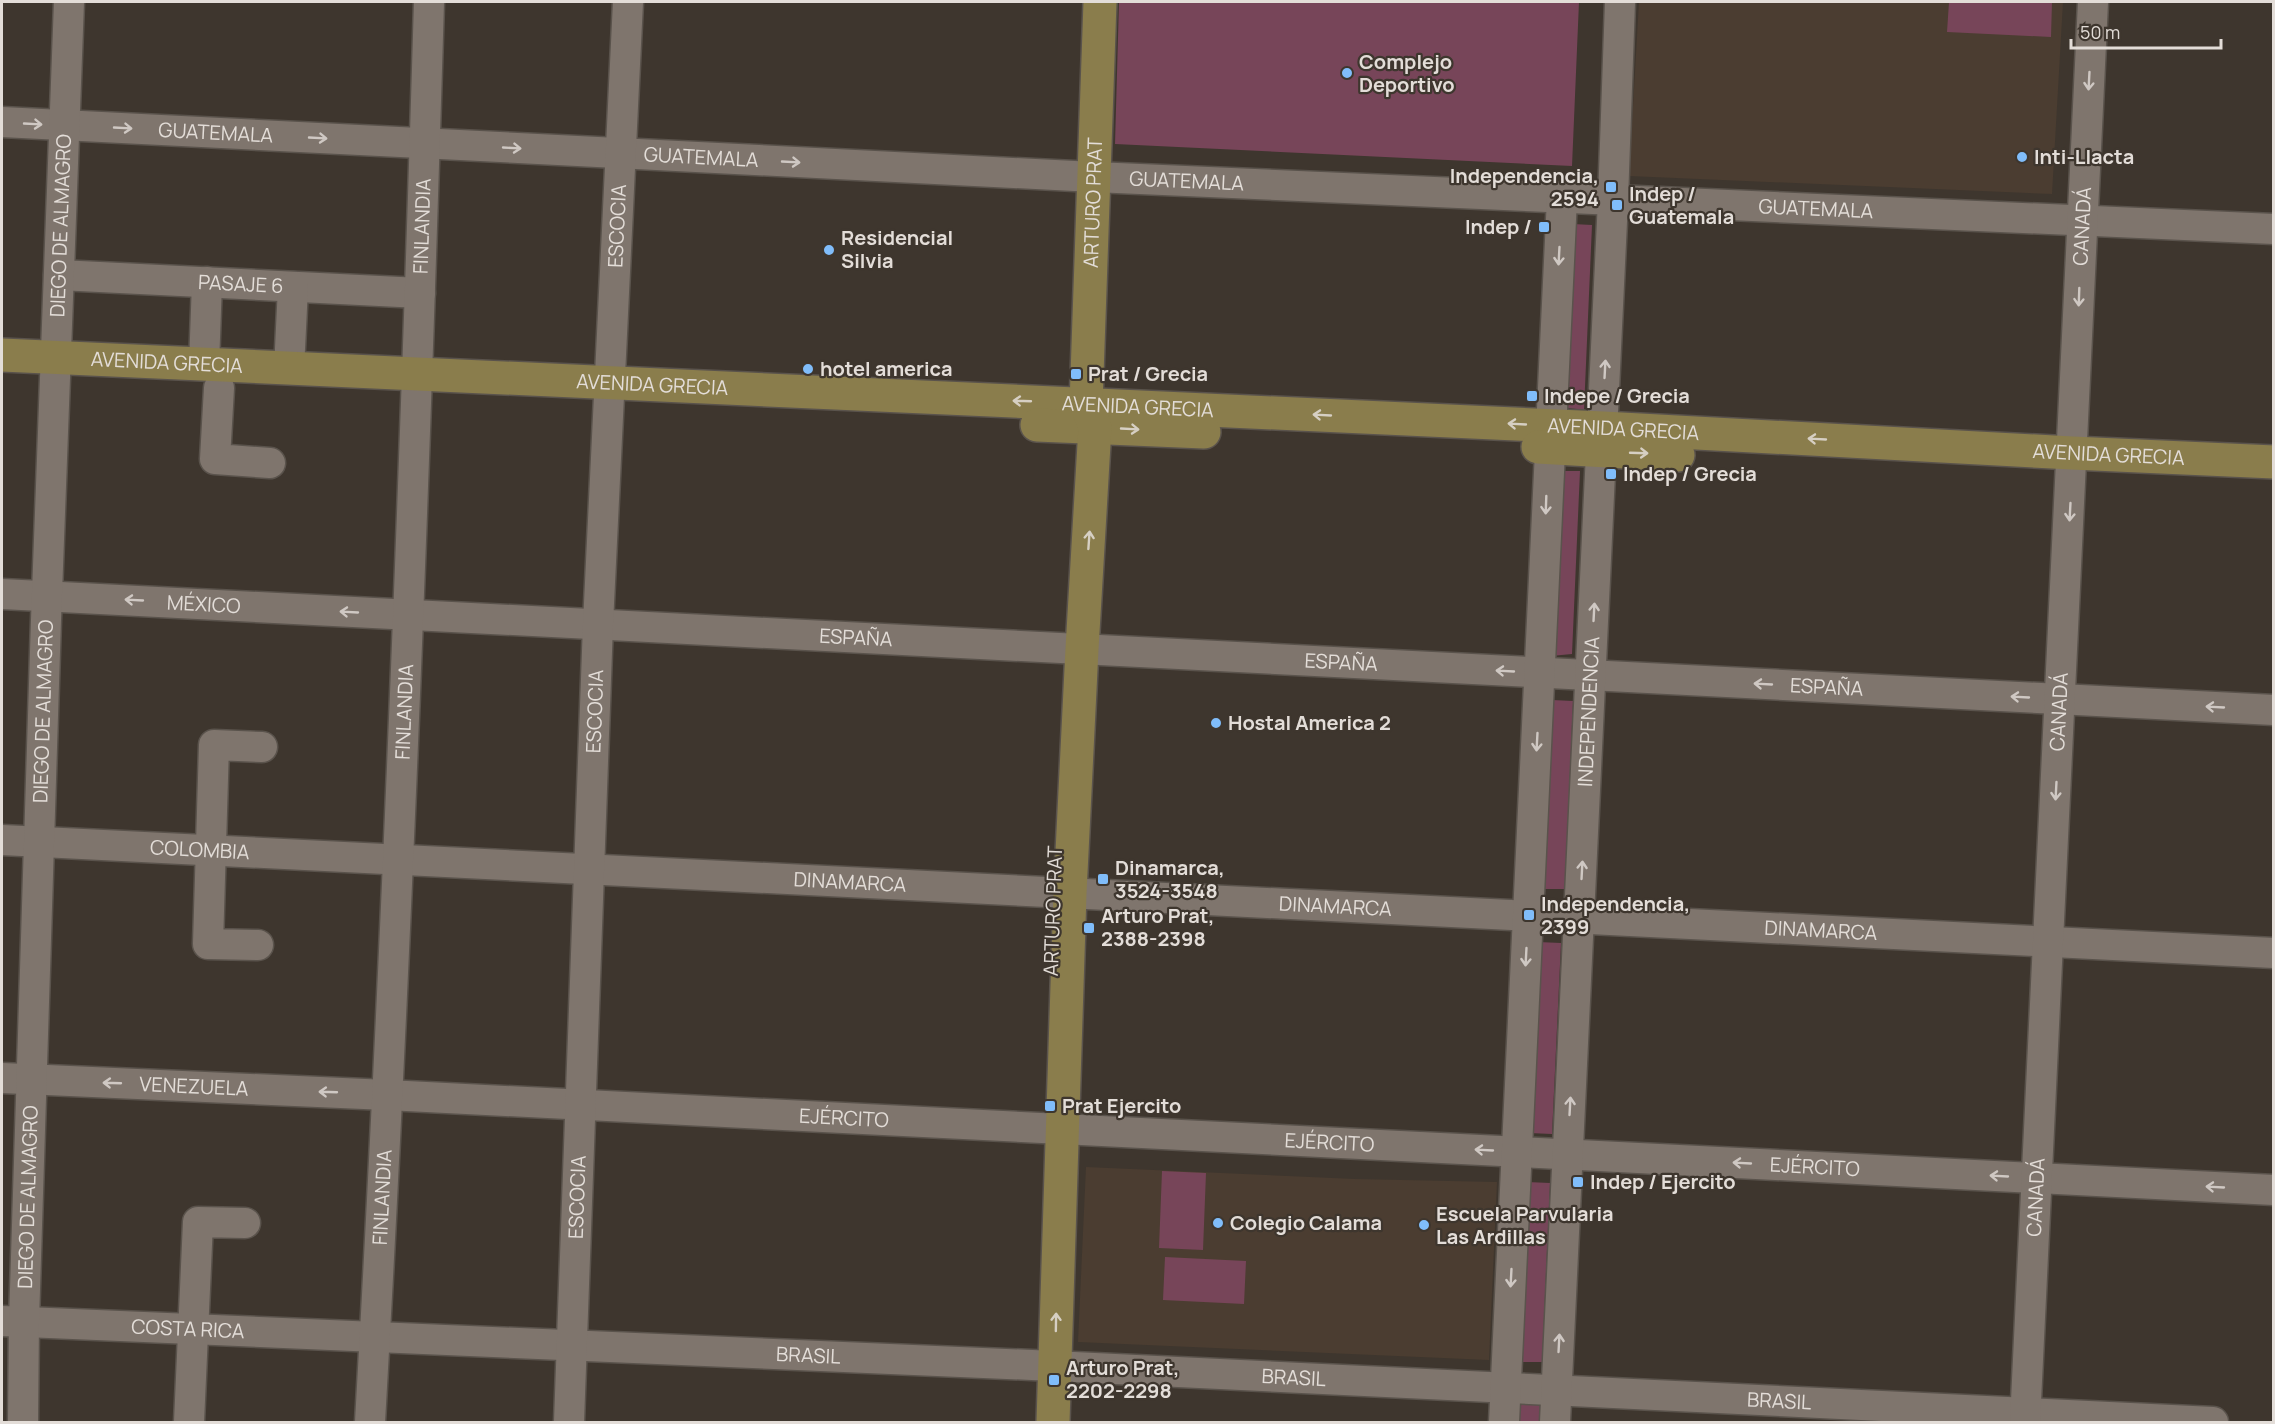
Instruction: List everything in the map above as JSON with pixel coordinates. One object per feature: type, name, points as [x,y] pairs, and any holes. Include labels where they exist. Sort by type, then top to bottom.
[{"type":"main road","name":"ARTURO PRAT","points":[[1053,1422],[1044,1366],[1072,649],[1085,419],[1100,2]]},
{"type":"main road","name":"AVENIDA GRECIA","points":[[2,356],[56,369],[609,394],[1085,419],[1549,436],[2072,463],[2274,481]]},
{"type":"main road","name":"AVENIDA GRECIA","points":[[2,378],[56,369]]},
{"type":"main road","name":"AVENIDA GRECIA","points":[[212,376],[289,369],[417,386]]},
{"type":"main road","name":"AVENIDA GRECIA","points":[[2072,463],[2274,462]]},
{"type":"main road","name":"ARTURO PRAT","points":[[1030,1422],[1044,1366]]},
{"type":"street","name":"DIEGO DE ALMAGRO","points":[[23,1422],[13,1321],[32,1080],[69,2]]},
{"type":"street","name":"FINLANDIA","points":[[370,1422],[398,860],[417,386],[429,2]]},
{"type":"street","name":"ESCOCIA","points":[[569,1422],[598,624],[628,2]]},
{"type":"street","name":"INDEPENDENCIA","points":[[1555,1422],[1613,200],[1620,2]]},
{"type":"street","name":"CANADÁ","points":[[2026,1418],[2093,2]]},
{"type":"street","name":"GUATEMALA","points":[[2,122],[1094,177],[2274,229]]},
{"type":"street","points":[[1504,1422],[1562,198]]},
{"type":"street","name":"PASAJE 6","points":[[59,275],[420,293]]},
{"type":"street","points":[[207,282],[215,459],[270,463]]},
{"type":"street","points":[[289,369],[292,287]]},
{"type":"street","name":"MÉXICO","points":[[2,594],[408,615]]},
{"type":"street","name":"ESPAÑA","points":[[408,615],[2274,710]]},
{"type":"street","points":[[258,945],[208,944],[214,745],[262,747]]},
{"type":"street","name":"COLOMBIA","points":[[2,840],[398,860]]},
{"type":"street","name":"DINAMARCA","points":[[398,860],[2274,953]]},
{"type":"street","name":"VENEZUELA","points":[[2,1078],[387,1095]]},
{"type":"street","name":"EJÉRCITO","points":[[387,1095],[2274,1190]]},
{"type":"street","points":[[189,1422],[195,1329],[198,1222],[245,1223]]},
{"type":"street","name":"COSTA RICA","points":[[13,1321],[375,1337]]},
{"type":"street","name":"BRASIL","points":[[375,1337],[1556,1390],[2026,1418],[2213,1422]]},
{"type":"shaded area","name":"Complejo Deportivo","points":[[1119,2],[1579,2],[1572,166],[1115,144]]},
{"type":"shaded area","points":[[1639,2],[2063,2],[2052,194],[1629,176]]},
{"type":"shaded area","points":[[1949,2],[2052,2],[2051,37],[1947,32]]},
{"type":"shaded area","points":[[1573,224],[1592,225],[1584,410],[1561,407]]},
{"type":"shaded area","points":[[1560,471],[1580,471],[1572,654],[1551,656]]},
{"type":"shaded area","points":[[1552,700],[1573,701],[1565,889],[1543,889]]},
{"type":"shaded area","points":[[1538,942],[1561,943],[1552,1134],[1529,1133]]},
{"type":"shaded area","name":"Colegio Calama","points":[[1086,1167],[1355,1179],[1497,1182],[1489,1360],[1078,1342]]},
{"type":"shaded area","points":[[1162,1171],[1206,1173],[1203,1250],[1159,1248]]},
{"type":"shaded area","points":[[1527,1182],[1550,1183],[1542,1362],[1519,1362]]},
{"type":"shaded area","points":[[1165,1257],[1246,1261],[1244,1304],[1163,1300]]},
{"type":"shaded area","points":[[1517,1403],[1543,1404],[1542,1422],[1517,1422]]},
{"type":"place","name":"Complejo Deportivo","points":[[1347,73]]},
{"type":"place","name":"Inti-Llacta","points":[[2022,157]]},
{"type":"place","name":"Independencia, 2594","points":[[1611,187]]},
{"type":"place","name":"Indep / Guatemala","points":[[1617,205]]},
{"type":"place","name":"Indep /","points":[[1544,227]]},
{"type":"place","name":"Residencial Silvia","points":[[829,250]]},
{"type":"place","name":"hotel america","points":[[808,369]]},
{"type":"place","name":"Prat / Grecia","points":[[1076,374]]},
{"type":"place","name":"Indepe / Grecia","points":[[1532,396]]},
{"type":"place","name":"Indep / Grecia","points":[[1611,474]]},
{"type":"place","name":"Hostal America 2","points":[[1216,723]]},
{"type":"place","name":"Dinamarca, 3524-3548","points":[[1103,879]]},
{"type":"place","name":"Independencia, 2399","points":[[1529,915]]},
{"type":"place","name":"Arturo Prat, 2388-2398","points":[[1089,928]]},
{"type":"place","name":"Prat Ejercito","points":[[1050,1106]]},
{"type":"place","name":"Indep / Ejercito","points":[[1578,1182]]},
{"type":"place","name":"Colegio Calama","points":[[1218,1223]]},
{"type":"place","name":"Escuela Parvularia Las Ardillas","points":[[1424,1225]]},
{"type":"place","name":"Arturo Prat, 2202-2298","points":[[1054,1380]]}]
